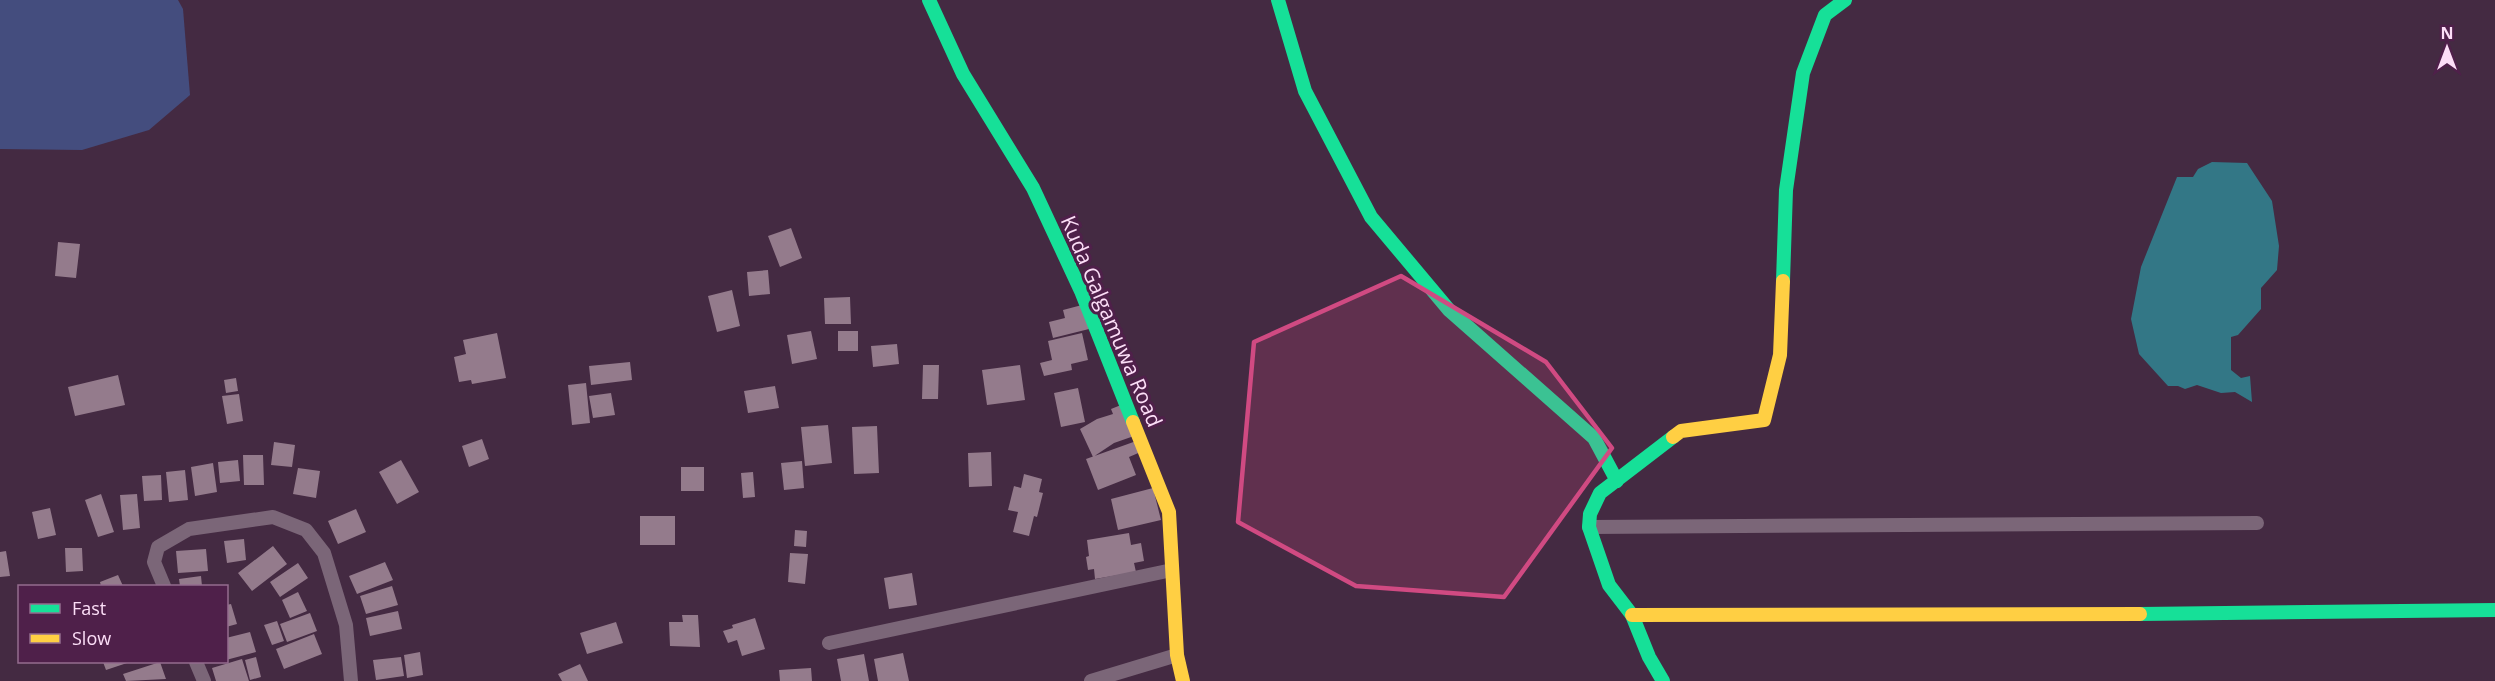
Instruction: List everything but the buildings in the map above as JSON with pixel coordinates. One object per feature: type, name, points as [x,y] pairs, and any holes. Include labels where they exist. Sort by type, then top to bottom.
[{"type":"street","name":"Kuda Galgamuwa Road","points":[[929,0],[963,74],[1033,188],[1081,291],[1168,512],[1177,655],[1183,681]]},
{"type":"street","points":[[1278,0],[1305,91],[1371,217],[1449,310],[1594,438],[1617,481]]},
{"type":"street","points":[[1663,681],[1648,657],[1632,615],[1609,585],[1589,527],[1590,514],[1600,493],[1682,431],[1764,420],[1780,355],[1786,190],[1803,73],[1825,15],[1845,0]]},
{"type":"street","points":[[164,585],[154,562],[158,547],[189,529],[273,517],[306,530],[324,553],[346,625],[351,681]]},
{"type":"street","points":[[1589,527],[2257,523]]},
{"type":"street","points":[[829,643],[1172,570]]},
{"type":"street","points":[[1632,615],[2191,614],[2495,610]]},
{"type":"street","points":[[1091,681],[1177,655]]},
{"type":"street","points":[[196,663],[204,681]]},
{"type":"highlighted area","points":[[1401,276],[1546,362],[1612,448],[1504,597],[1356,586],[1238,522],[1254,342]]},
{"type":"shaded area","points":[[0,0],[178,0],[183,9],[190,95],[149,130],[82,150],[0,149]]},
{"type":"shaded area","points":[[2212,162],[2247,163],[2272,201],[2279,246],[2277,270],[2261,288],[2261,309],[2238,335],[2231,337],[2231,370],[2241,378],[2250,376],[2252,402],[2235,392],[2221,393],[2197,385],[2185,389],[2168,386],[2139,354],[2131,319],[2141,267],[2177,177],[2193,177],[2198,169]]},
{"type":"traffic: fast","points":[[929,0],[963,74],[1033,188],[1081,291],[1133,422]]},
{"type":"traffic: fast","points":[[1278,0],[1305,91],[1371,217],[1449,310],[1594,438],[1617,481]]},
{"type":"traffic: fast","points":[[1783,281],[1786,190],[1803,73],[1825,15],[1845,0]]},
{"type":"traffic: fast","points":[[1663,681],[1649,657],[1632,615],[1609,585],[1589,527],[1590,514],[1600,493],[1673,437]]},
{"type":"traffic: fast","points":[[2140,614],[2495,610]]},
{"type":"traffic: slow","points":[[1673,437],[1681,431],[1764,420],[1780,355],[1783,281]]},
{"type":"traffic: slow","points":[[1133,422],[1169,512],[1177,655],[1183,681]]},
{"type":"traffic: slow","points":[[1632,615],[2140,614]]}]
